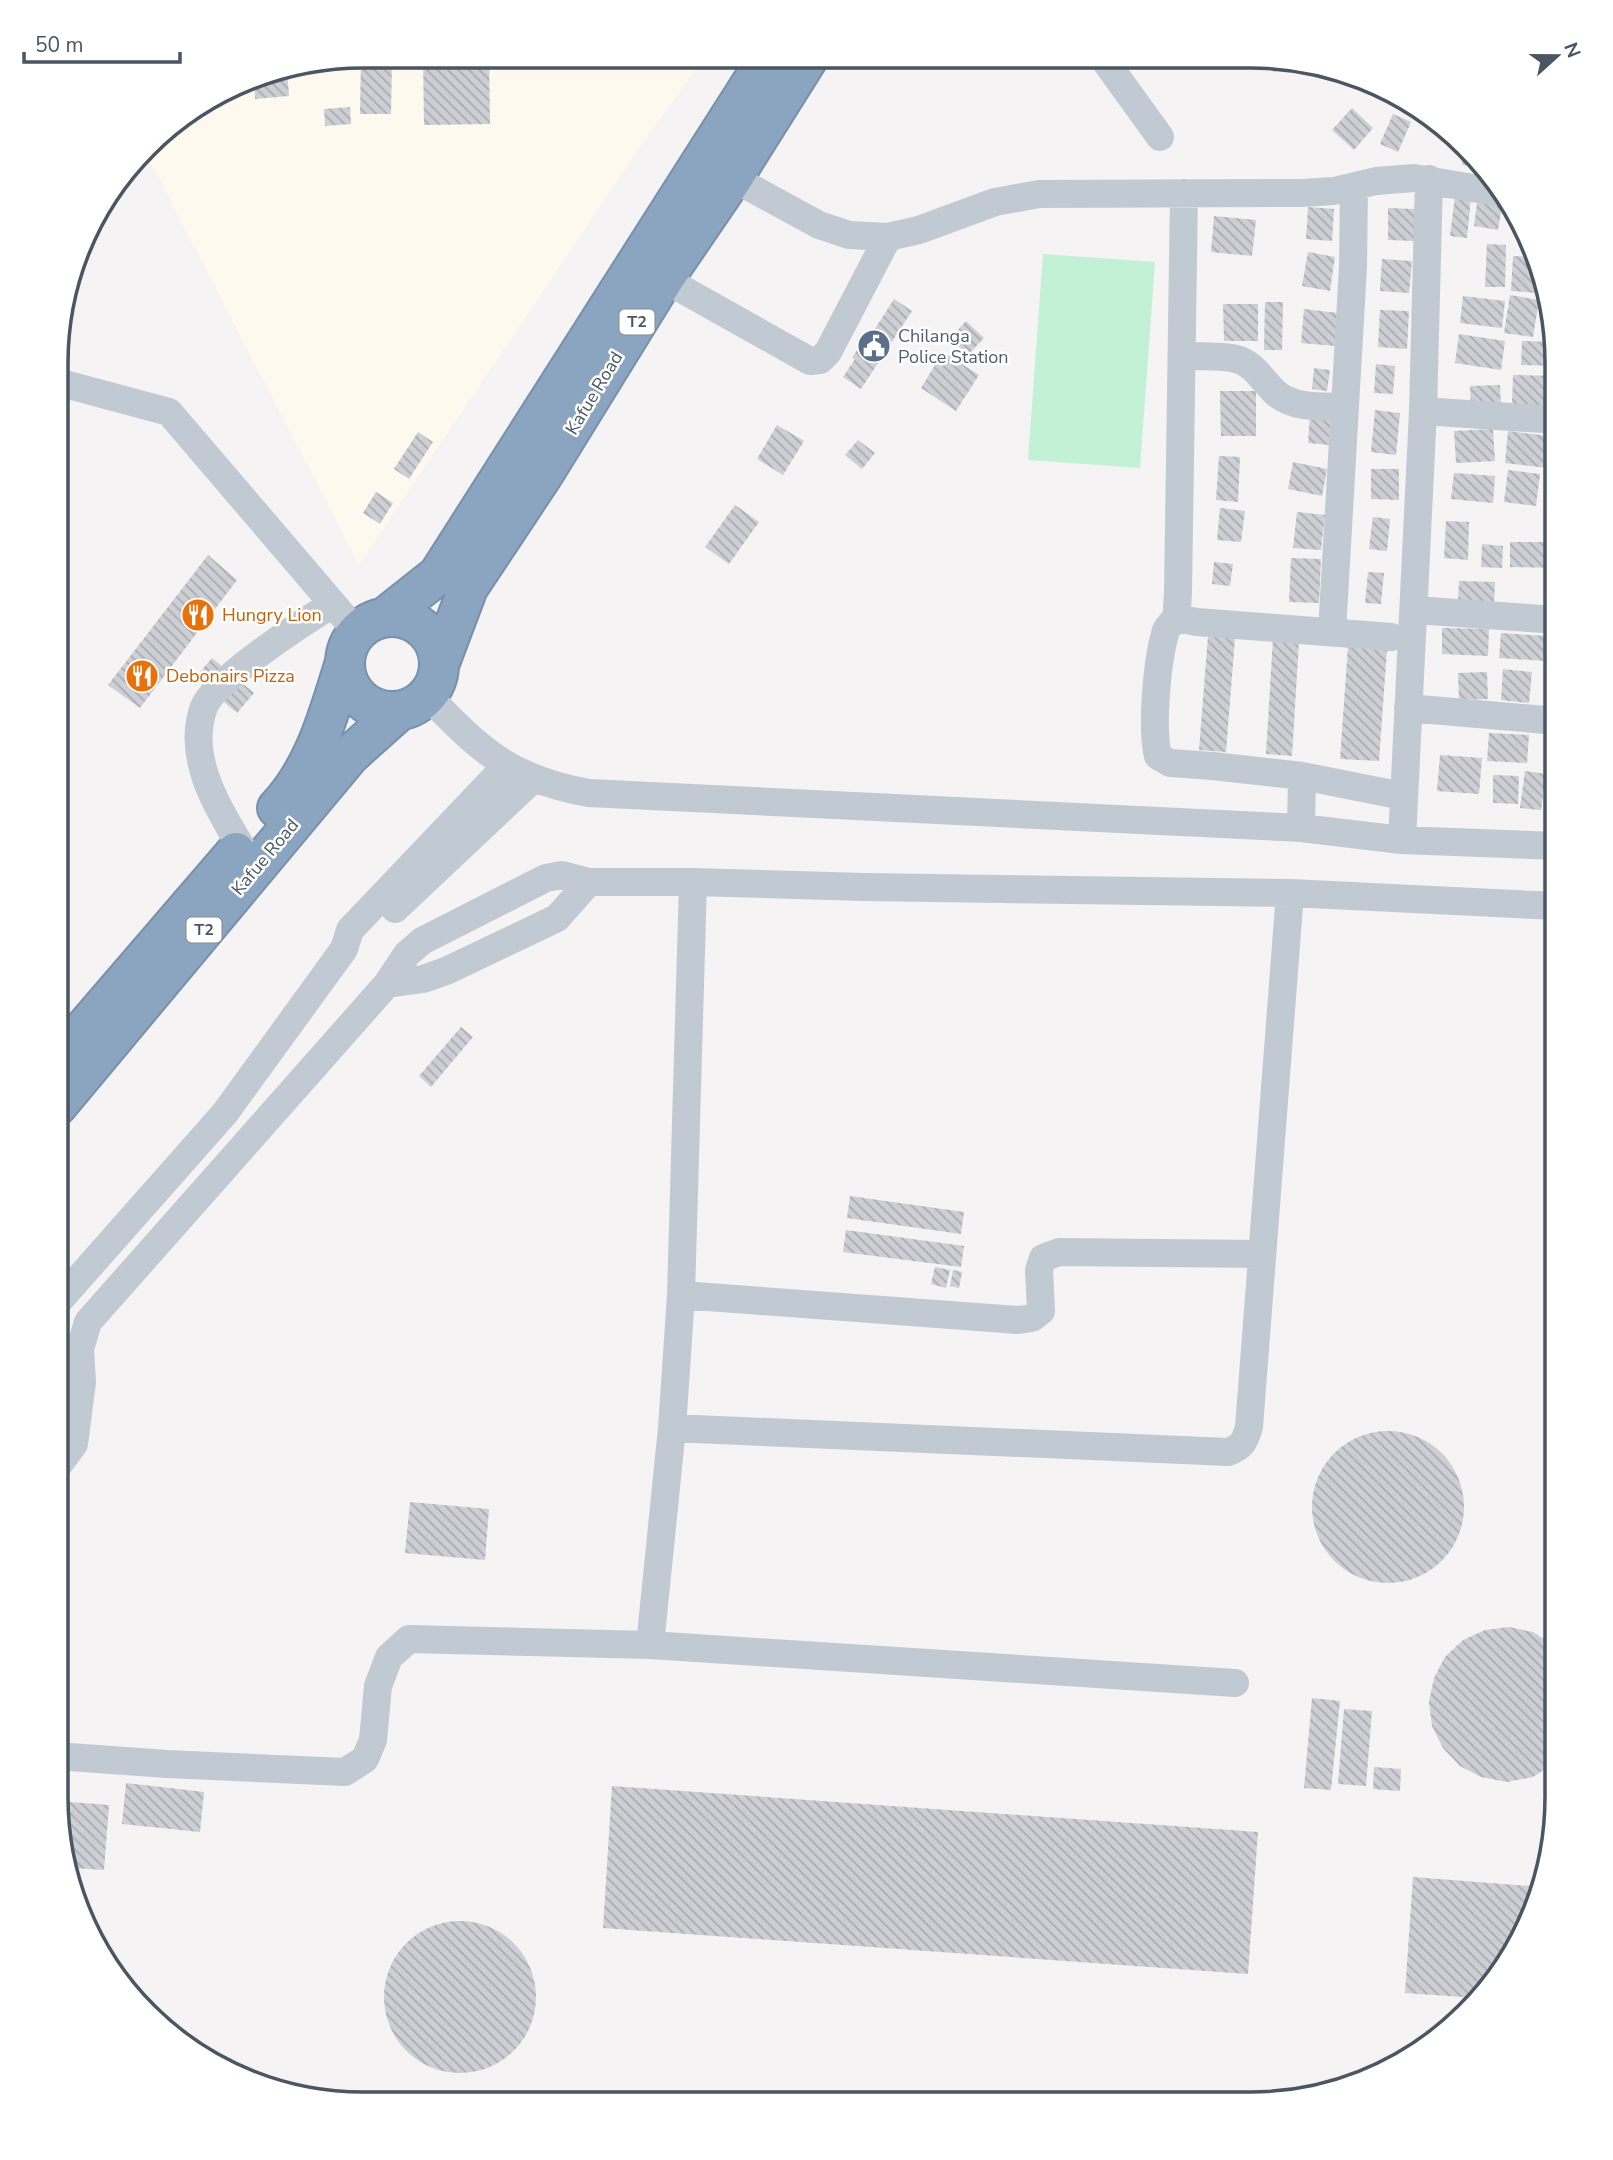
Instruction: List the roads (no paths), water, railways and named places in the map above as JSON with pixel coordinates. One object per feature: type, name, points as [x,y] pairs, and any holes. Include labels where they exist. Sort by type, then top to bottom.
[{"type":"highway","name":"Kafue Road","points":[[68,1047],[241,846],[293,792],[323,733],[355,629],[438,575],[761,68]]},
{"type":"highway","name":"Kafue Road","points":[[68,1093],[351,755],[422,690],[468,588],[572,430],[664,279],[733,178],[802,68]]},
{"type":"highway","points":[[399,617],[424,629],[438,652],[422,690],[382,710],[367,704],[355,693],[347,678],[355,629],[399,617]]},
{"type":"street","points":[[1109,68],[1160,137]]},
{"type":"street","points":[[733,178],[819,225],[849,235],[888,237],[919,230],[995,202],[1039,194],[1302,193],[1334,191],[1394,178],[1429,179],[1488,190]]},
{"type":"street","points":[[1402,840],[1423,411],[1429,179]]},
{"type":"street","points":[[1332,632],[1353,267],[1354,187]]},
{"type":"street","points":[[1184,193],[1178,593],[1176,618],[1167,627],[1164,636],[1156,691],[1158,756],[1170,763],[1302,776],[1403,796]]},
{"type":"street","points":[[664,279],[810,361],[820,360],[828,352],[888,237]]},
{"type":"street","points":[[1182,356],[1237,359],[1247,364],[1278,395],[1290,402],[1345,407]]},
{"type":"street","points":[[68,385],[169,412],[355,629]]},
{"type":"street","points":[[1423,411],[1545,418]]},
{"type":"street","points":[[1414,610],[1545,619]]},
{"type":"street","points":[[1176,618],[1197,622],[1391,637]]},
{"type":"street","points":[[241,846],[209,789],[204,770],[199,727],[205,704],[219,686],[287,633],[355,629]]},
{"type":"street","points":[[422,690],[470,740],[506,766],[533,779],[589,793],[1301,828],[1402,840],[1545,846]]},
{"type":"street","points":[[1408,708],[1545,720]]},
{"type":"street","points":[[68,1291],[225,1113],[344,949],[350,930],[506,766]]},
{"type":"street","points":[[1301,828],[1302,776]]},
{"type":"street","points":[[344,949],[361,940],[533,779]]},
{"type":"street","points":[[68,1453],[74,1444],[82,1382],[80,1349],[88,1322],[387,984],[407,954],[422,941],[546,878],[562,875],[589,882],[1290,893],[1545,905]]},
{"type":"street","points":[[387,984],[423,979],[446,971],[557,918],[589,882]]},
{"type":"street","points":[[650,1645],[673,1428],[681,1295],[693,882]]},
{"type":"street","points":[[673,1428],[1228,1452],[1239,1448],[1249,1427],[1290,893]]},
{"type":"street","points":[[681,1295],[1018,1320],[1032,1318],[1041,1311],[1039,1270],[1044,1258],[1059,1252],[1262,1254]]},
{"type":"street","points":[[68,1757],[345,1772],[365,1759],[373,1740],[378,1686],[390,1657],[409,1639],[650,1645],[1235,1684]]},
{"type":"place","name":"Chilanga Police Station","points":[[874,346]]},
{"type":"place","name":"Hungry Lion","points":[[198,615]]},
{"type":"place","name":"Debonairs Pizza","points":[[142,676]]}]
